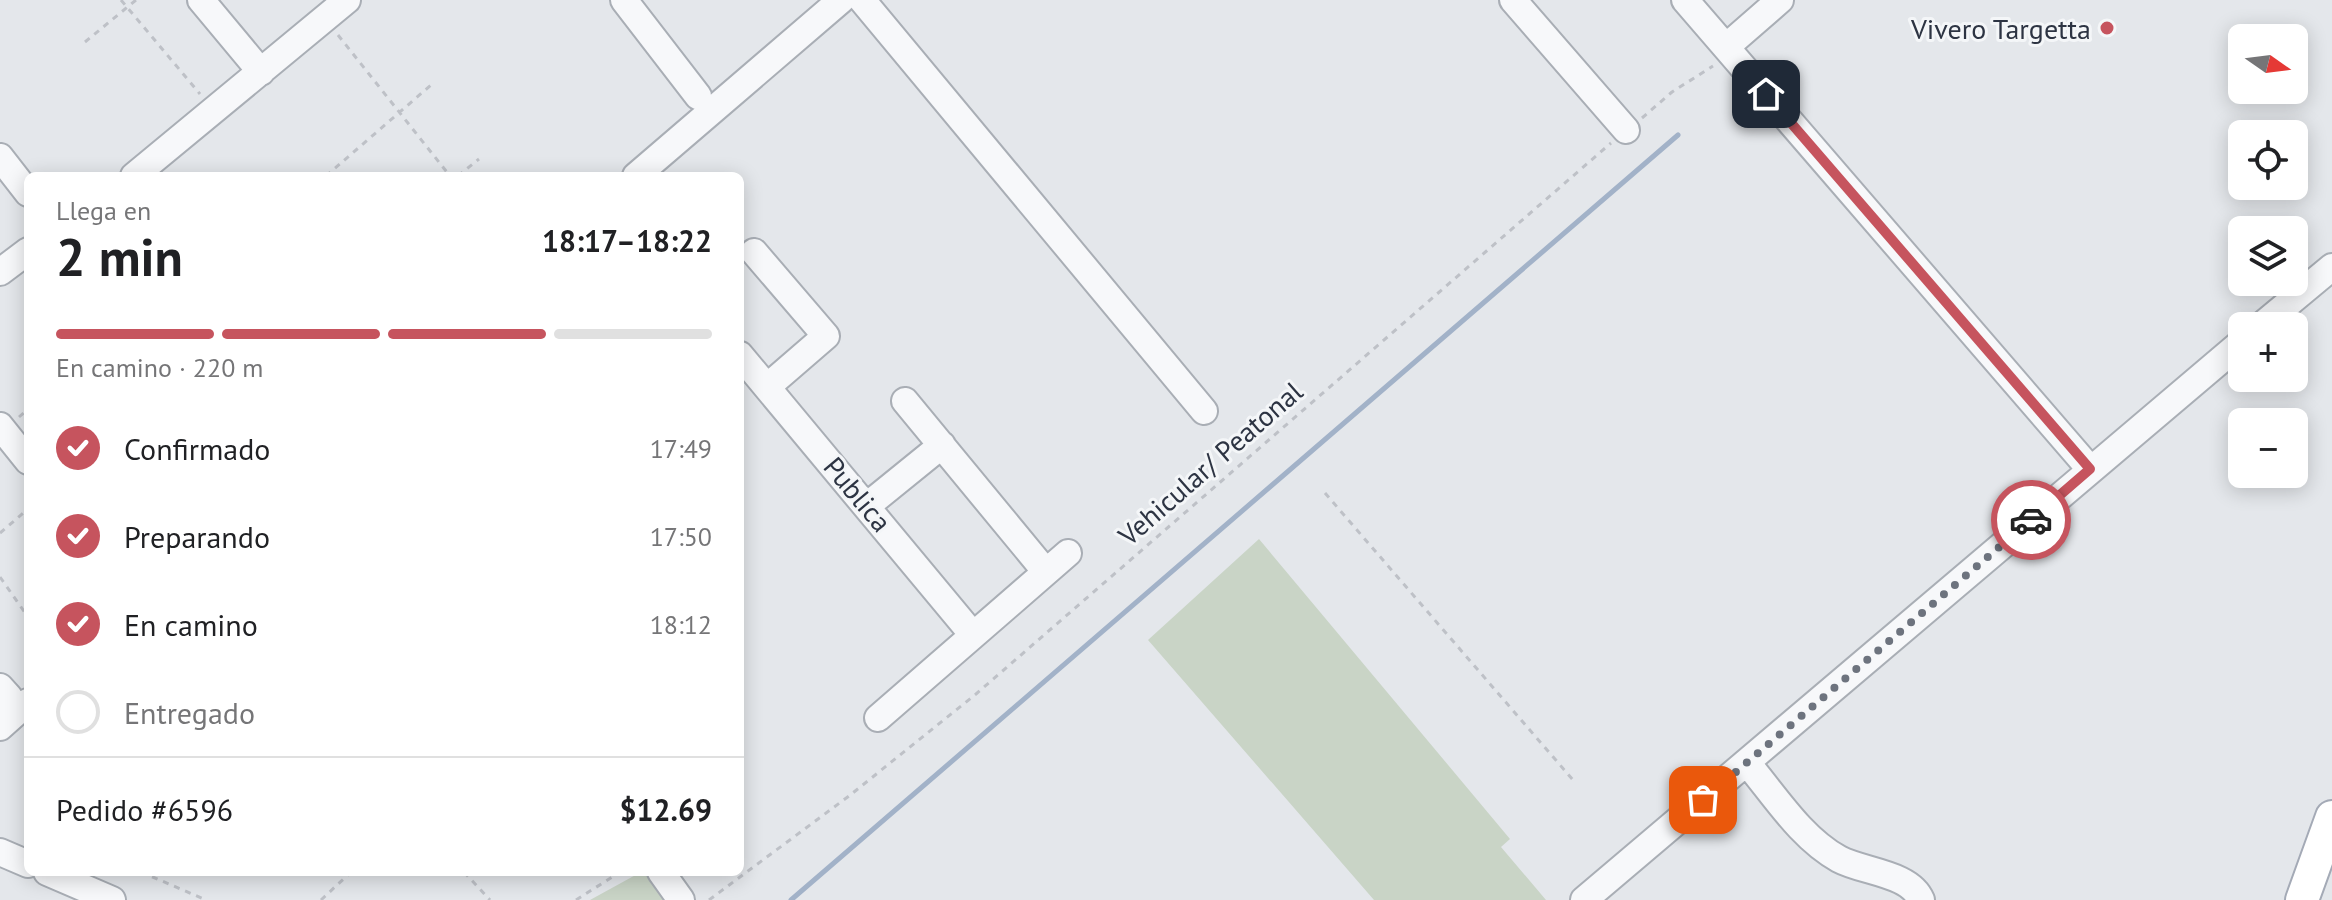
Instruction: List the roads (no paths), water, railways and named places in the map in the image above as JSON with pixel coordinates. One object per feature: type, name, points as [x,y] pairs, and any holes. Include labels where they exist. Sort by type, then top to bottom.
[{"type":"main road","points":[[2302,900],[2332,817]]},
{"type":"street","points":[[201,0],[261,72]]},
{"type":"street","points":[[139,172],[347,0]]},
{"type":"street","points":[[624,0],[698,96]]},
{"type":"street","points":[[641,172],[841,0]]},
{"type":"street","points":[[862,0],[1204,411]]},
{"type":"street","points":[[1513,0],[1626,130]]},
{"type":"street","points":[[1685,0],[2090,469]]},
{"type":"street","points":[[1726,47],[1780,0]]},
{"type":"street","points":[[0,157],[24,188]]},
{"type":"street","points":[[754,252],[826,336],[767,387]]},
{"type":"street","points":[[0,272],[24,254]]},
{"type":"street","points":[[2278,312],[2332,267]]},
{"type":"street","points":[[1584,900],[2228,354]]},
{"type":"street","name":"Publica","points":[[744,360],[868,505],[973,635]]},
{"type":"street","points":[[905,401],[1046,572]]},
{"type":"street","points":[[0,426],[24,456]]},
{"type":"street","points":[[868,505],[942,445]]},
{"type":"street","points":[[878,718],[1068,553]]},
{"type":"street","points":[[0,687],[9,697],[14,714]]},
{"type":"street","points":[[1748,764],[1824,850],[1842,861],[1910,885],[1921,900]]},
{"type":"street","points":[[0,852],[24,862]]},
{"type":"street","points":[[56,876],[112,900]]},
{"type":"street","points":[[664,876],[681,900]]},
{"type":"waterway","points":[[791,900],[1678,135]]},
{"type":"place","name":"Vivero Targetta","points":[[2107,28]]}]
